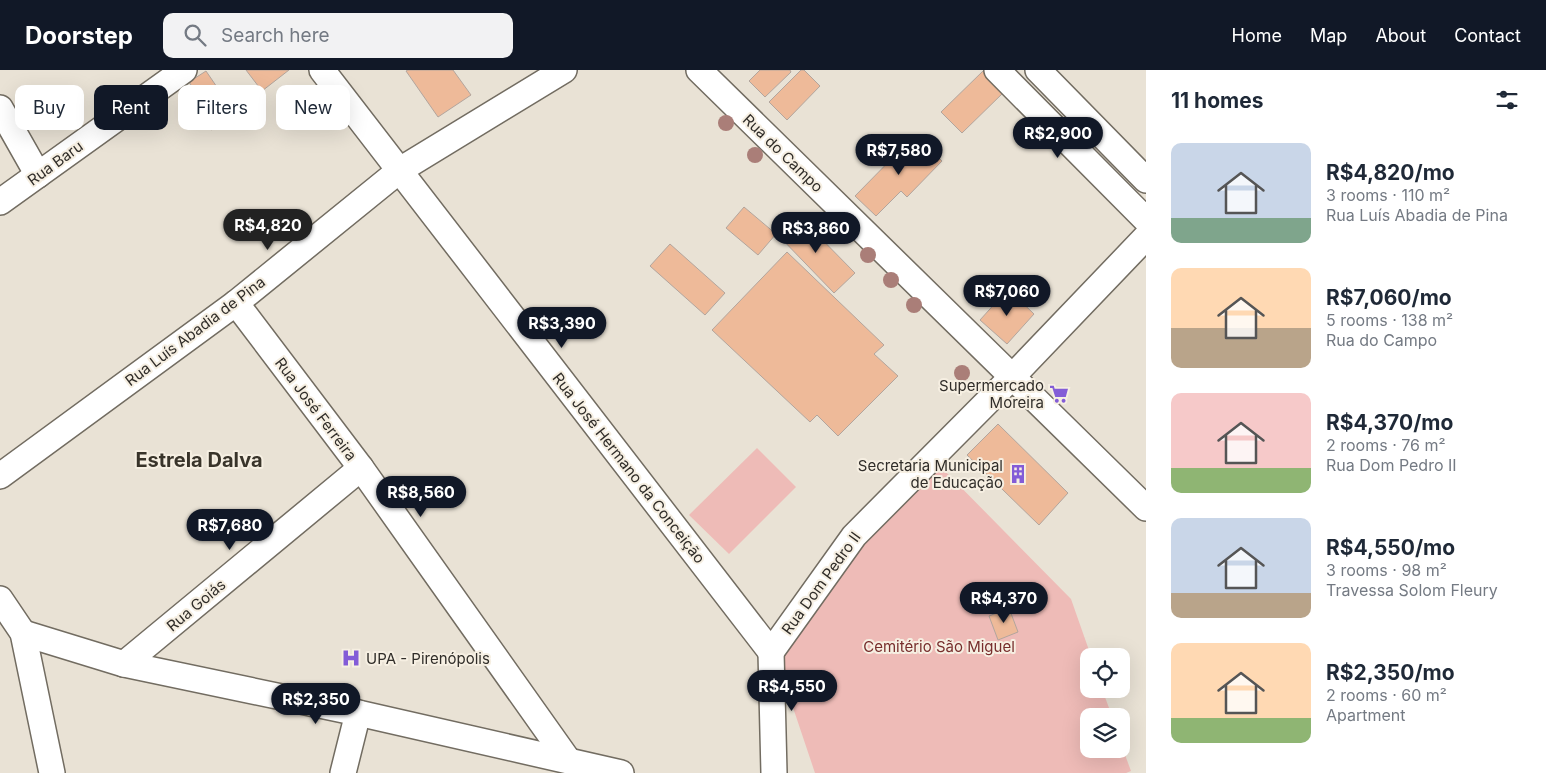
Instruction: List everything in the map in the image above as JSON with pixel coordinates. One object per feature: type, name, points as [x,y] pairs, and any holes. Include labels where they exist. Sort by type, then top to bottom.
[{"type":"street","name":"Rua Baru","points":[[0,202],[184,70]]},
{"type":"street","name":"Rua José Hermano da Conceição","points":[[322,70],[771,652]]},
{"type":"street","name":"Rua Luís Abadia de Pina","points":[[0,476],[236,303],[400,170],[564,70]]},
{"type":"street","name":"Rua do Campo","points":[[699,70],[1146,508]]},
{"type":"street","points":[[998,70],[1146,220]]},
{"type":"street","points":[[1038,70],[1146,180]]},
{"type":"street","points":[[0,108],[38,175]]},
{"type":"street","name":"Rua Dom Pedro II","points":[[771,652],[854,536],[1012,377],[1146,237]]},
{"type":"street","name":"Rua José Ferreira","points":[[236,303],[361,468],[568,760]]},
{"type":"street","name":"Rua Goiás","points":[[124,664],[361,468]]},
{"type":"street","points":[[0,599],[23,634],[52,773]]},
{"type":"street","points":[[23,634],[124,664],[358,713],[621,773]]},
{"type":"street","points":[[771,652],[774,773]]},
{"type":"street","points":[[343,773],[358,713]]},
{"type":"green space","points":[[757,448],[796,487],[729,554],[689,515]]},
{"type":"green space","name":"Cemitério São Miguel","points":[[936,462],[1071,599],[1088,648],[1080,648],[1080,698],[1105,698],[1109,708],[1080,708],[1080,758],[1126,758],[1131,771],[1126,773],[815,773],[776,657],[859,540]]},
{"type":"building","points":[[246,70],[289,70],[266,88],[266,85],[257,85]]},
{"type":"building","points":[[453,70],[471,95],[438,117],[406,71]]},
{"type":"building","points":[[760,70],[790,70],[791,72],[765,97],[749,81]]},
{"type":"building","points":[[801,70],[804,70],[820,86],[787,120],[769,102]]},
{"type":"building","points":[[206,71],[216,85],[191,85],[189,82]]},
{"type":"building","points":[[983,71],[1004,92],[962,133],[941,112]]},
{"type":"building","points":[[915,135],[942,161],[907,197],[901,191],[876,216],[855,196]]},
{"type":"building","points":[[744,207],[776,234],[758,255],[726,228]]},
{"type":"building","points":[[797,214],[855,273],[834,293],[777,234]]},
{"type":"building","points":[[670,244],[725,293],[705,315],[650,266]]},
{"type":"building","points":[[787,252],[884,345],[874,354],[898,376],[838,436],[817,415],[810,422],[712,330]]},
{"type":"building","points":[[1008,289],[1034,314],[1007,344],[980,320]]},
{"type":"building","name":"Secretaria Municipal de Educação","points":[[998,424],[1068,493],[1039,525],[967,455]]},
{"type":"building","points":[[1009,608],[1018,632],[998,640],[989,616]]},
{"type":"place","name":"Supermercado Moreira","points":[[1059,394]]},
{"type":"place","name":"Secretaria Municipal de Educação","points":[[1018,474]]},
{"type":"place","name":"UPA - Pirenópolis","points":[[351,658]]},
{"type":"district","name":"Estrela Dalva","points":[[199,460]]}]
